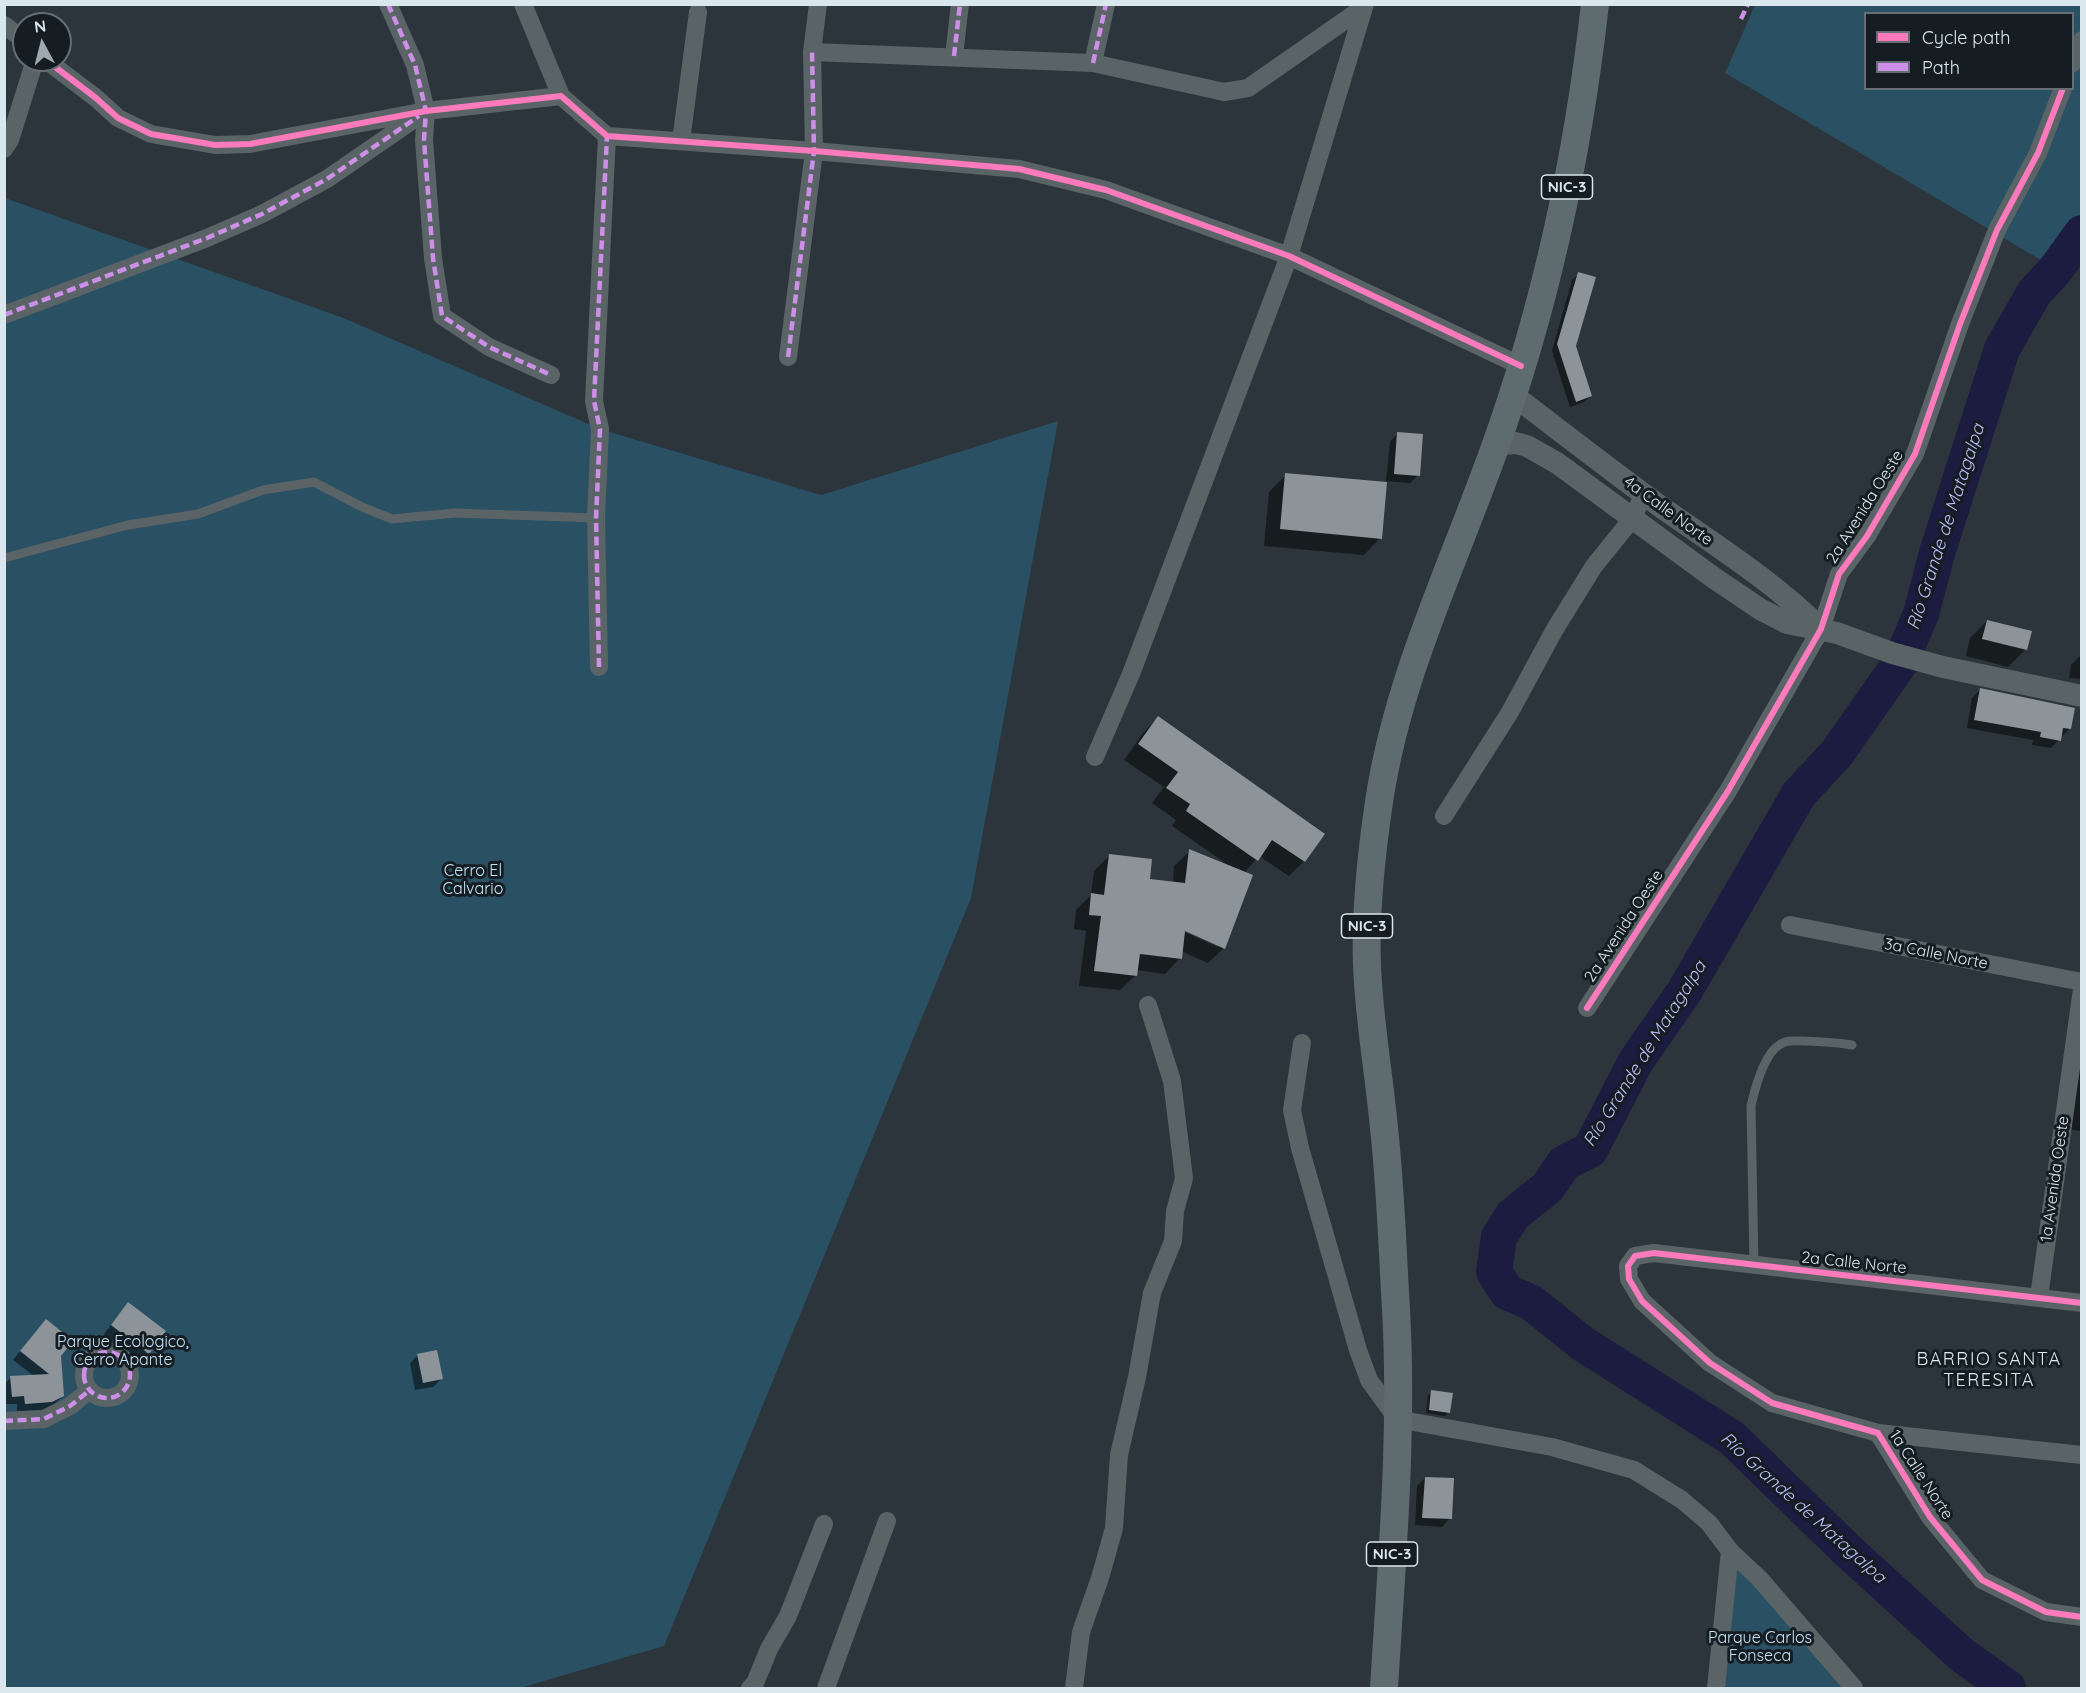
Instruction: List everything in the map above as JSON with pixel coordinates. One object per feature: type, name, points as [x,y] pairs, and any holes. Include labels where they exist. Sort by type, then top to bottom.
[{"type":"main road","name":"NIC-3","points":[[1384,1689],[1394,1518],[1397,1338],[1386,1153],[1367,968],[1370,863],[1380,796],[1394,729],[1404,696],[1454,554],[1494,451],[1541,304],[1572,163],[1595,4]]},
{"type":"street","points":[[388,4],[415,65],[426,111],[424,140],[433,258],[442,316],[489,347],[551,375]]},
{"type":"street","points":[[523,4],[561,96],[607,136],[1019,169],[1106,190],[1289,256],[1521,366]]},
{"type":"street","points":[[788,357],[814,151],[812,52],[818,4]]},
{"type":"street","points":[[954,56],[960,4]]},
{"type":"street","points":[[1093,63],[1106,4]]},
{"type":"street","points":[[812,52],[1093,63],[1224,92],[1248,88],[1365,6]]},
{"type":"street","points":[[1095,757],[1131,674],[1289,256],[1365,6]]},
{"type":"street","points":[[681,141],[698,12]]},
{"type":"street","points":[[2074,61],[2081,42]]},
{"type":"street","points":[[4,148],[10,140],[31,72]]},
{"type":"street","points":[[62,72],[118,118],[151,134],[215,145],[250,144],[426,111],[561,96]]},
{"type":"street","name":"2a Avenida Oeste","points":[[1587,1008],[1829,631],[1839,574],[1867,536],[1915,453],[1960,324],[1997,230],[2038,153],[2062,90]]},
{"type":"street","points":[[4,315],[207,238],[262,214],[327,178],[426,111]]},
{"type":"street","points":[[599,667],[596,518],[600,429],[594,401],[607,136]]},
{"type":"street","name":"4a Calle Norte","points":[[1513,395],[1644,494],[1770,584],[1829,631]]},
{"type":"street","name":"4a Calle Norte","points":[[1494,451],[1504,444],[1516,442],[1557,463],[1760,609],[1787,624],[1829,631],[1892,653],[1943,667],[2082,696]]},
{"type":"street","points":[[1444,816],[1510,712],[1555,629],[1594,566],[1632,519],[1644,494]]},
{"type":"street","name":"3a Calle Norte","points":[[1790,925],[2082,982]]},
{"type":"street","name":"1a Avenida Oeste","points":[[2039,1297],[2082,989]]},
{"type":"street","points":[[1074,1689],[1081,1632],[1114,1528],[1119,1455],[1137,1377],[1152,1293],[1173,1240],[1175,1211],[1184,1178],[1172,1081],[1148,1005]]},
{"type":"street","points":[[1302,1043],[1292,1110],[1300,1148],[1358,1350],[1369,1380],[1397,1419],[1552,1447],[1634,1470],[1682,1500],[1709,1523],[1730,1551],[1759,1578],[1854,1689]]},
{"type":"street","name":"2a Calle Norte","points":[[1628,1266],[1635,1256],[1654,1253],[2082,1303]]},
{"type":"street","name":"1a Calle Norte","points":[[1628,1266],[1629,1279],[1642,1301],[1710,1363],[1772,1403],[1878,1433],[1930,1517],[1982,1580],[2046,1612],[2082,1617]]},
{"type":"street","points":[[4,1421],[44,1419],[70,1406],[90,1390]]},
{"type":"street","points":[[1878,1433],[2082,1455]]},
{"type":"street","points":[[826,1689],[887,1521]]},
{"type":"street","points":[[750,1689],[788,1616],[824,1524]]},
{"type":"street","points":[[1716,1689],[1730,1551]]},
{"type":"lane","points":[[4,558],[128,525],[198,514],[263,490],[314,482],[362,507],[392,519],[455,513],[596,518]]},
{"type":"lane","points":[[1754,1266],[1750,1106],[1756,1082],[1771,1053],[1785,1042],[1852,1045]]},
{"type":"green space","points":[[1755,5],[2081,5],[2081,233],[2056,269],[1725,73]]},
{"type":"green space","name":"Cerro El Calvario","points":[[5,198],[341,317],[600,429],[821,495],[1058,421],[971,898],[664,1646],[520,1688],[5,1688]]},
{"type":"green space","name":"Parque Carlos Fonseca","points":[[1730,1551],[1851,1688],[1716,1688]]},
{"type":"building","points":[[1578,272],[1596,277],[1576,346],[1592,396],[1576,402],[1557,344]]},
{"type":"building","points":[[1397,432],[1423,434],[1420,476],[1394,474]]},
{"type":"building","points":[[1285,473],[1387,482],[1382,539],[1280,529]]},
{"type":"building","points":[[1987,620],[2032,631],[2027,650],[1982,639]]},
{"type":"building","points":[[1980,688],[2075,708],[2071,729],[2063,728],[2061,741],[2040,737],[2041,732],[1974,720]]},
{"type":"building","points":[[1158,716],[1325,834],[1305,862],[1272,840],[1258,861],[1186,811],[1190,804],[1166,788],[1178,772],[1138,744]]},
{"type":"building","points":[[1189,849],[1253,875],[1225,949],[1185,931],[1182,959],[1140,954],[1137,976],[1094,971],[1101,916],[1089,915],[1091,893],[1104,895],[1109,854],[1152,859],[1150,879],[1185,883]]},
{"type":"building","points":[[128,1302],[166,1331],[149,1354],[111,1325]]},
{"type":"building","points":[[46,1319],[73,1341],[61,1356],[64,1396],[52,1402],[25,1404],[24,1396],[12,1397],[10,1376],[49,1374],[20,1351]]},
{"type":"building","points":[[437,1350],[443,1379],[423,1383],[417,1354]]},
{"type":"building","points":[[1431,1390],[1453,1393],[1450,1413],[1429,1410]]},
{"type":"building","points":[[1425,1477],[1454,1478],[1452,1519],[1422,1518]]},
{"type":"waterway","name":"Río Grande de Matagalpa","points":[[2008,1688],[1962,1655],[1846,1549],[1732,1438],[1583,1344],[1532,1303],[1507,1292],[1494,1272],[1499,1237],[1513,1215],[1548,1187],[1564,1163],[1590,1150],[1636,1061],[1684,992],[1799,794],[1837,753],[1900,663],[1921,614],[1937,553],[2002,349],[2034,293],[2056,269],[2082,233]]},
{"type":"marked path","points":[[388,4],[415,65],[426,111],[424,140],[433,258],[442,316],[489,347],[551,375]]},
{"type":"marked path","points":[[954,56],[960,4]]},
{"type":"marked path","points":[[1093,63],[1106,4]]},
{"type":"marked path","points":[[1741,19],[1748,4]]},
{"type":"marked path","points":[[788,357],[814,151],[812,52]]},
{"type":"marked path","points":[[4,315],[207,238],[262,214],[327,179],[419,116]]},
{"type":"marked path","points":[[599,667],[596,518],[600,429],[594,401],[607,136]]},
{"type":"marked path","points":[[107,1352],[123,1359],[130,1375],[123,1391],[107,1398],[91,1391],[84,1375],[91,1359],[107,1352]]},
{"type":"marked path","points":[[4,1421],[44,1419],[70,1406],[90,1390]]},
{"type":"cycle path","points":[[62,72],[118,118],[151,134],[215,145],[250,144],[426,111],[561,96],[607,136],[1019,169],[1106,190],[1289,256],[1521,366]]},
{"type":"cycle path","points":[[1587,1008],[1728,791],[1821,629],[1839,574],[1867,536],[1915,454],[1960,324],[1997,230],[2038,153],[2062,90]]},
{"type":"cycle path","points":[[2082,1303],[1654,1253],[1635,1256],[1628,1266],[1629,1279],[1642,1301],[1710,1363],[1772,1403],[1878,1433],[1930,1517],[1982,1580],[2046,1612],[2082,1617]]},
{"type":"district","name":"BARRIO SANTA TERESITA","points":[[1989,1370]]},
{"type":"park label","name":"Parque Ecologico, Cerro Apante","points":[[123,1351]]}]
